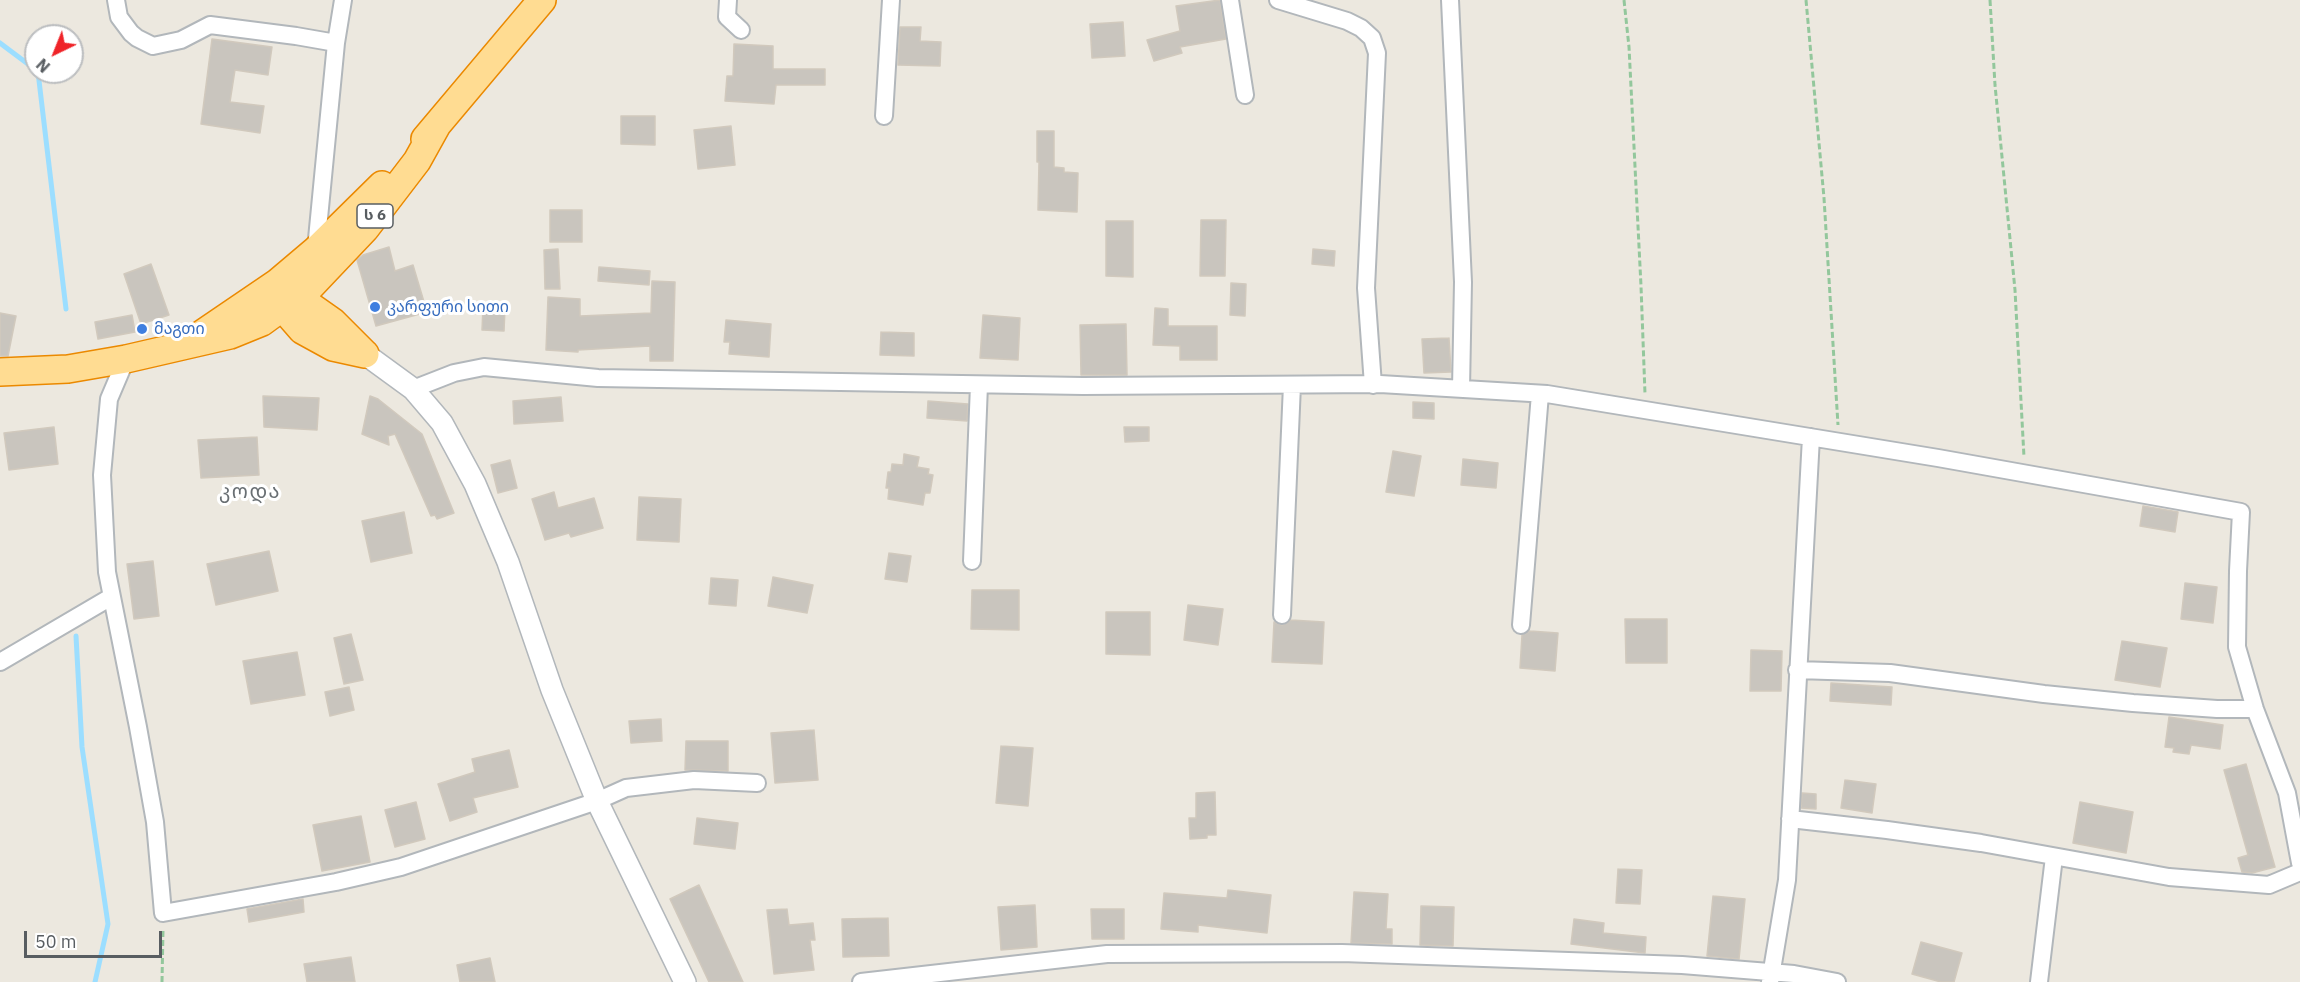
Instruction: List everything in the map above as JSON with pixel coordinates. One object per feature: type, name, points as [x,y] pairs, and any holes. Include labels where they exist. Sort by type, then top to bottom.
[{"type":"highway","name":"ს 6","points":[[0,372],[68,369],[126,359],[230,335],[252,327],[286,295],[316,250],[411,155],[542,0]]},
{"type":"highway","name":"ს 6","points":[[186,344],[286,295],[310,287],[365,230],[417,161],[436,125]]},
{"type":"highway","points":[[286,295],[302,330]]},
{"type":"highway","points":[[286,295],[306,303],[333,322],[365,354]]},
{"type":"highway","points":[[252,327],[302,330],[333,347],[365,354]]},
{"type":"street","points":[[116,0],[119,17],[131,33],[153,46],[181,40],[210,25],[336,43]]},
{"type":"street","points":[[316,250],[336,43],[344,0]]},
{"type":"street","points":[[728,0],[727,17],[741,30]]},
{"type":"street","points":[[884,116],[891,0]]},
{"type":"street","points":[[1230,0],[1245,95]]},
{"type":"street","points":[[1278,0],[1347,21],[1361,28],[1372,38],[1377,53],[1366,288],[1373,385]]},
{"type":"street","points":[[1450,0],[1463,282],[1461,389]]},
{"type":"street","points":[[365,354],[413,389],[442,423],[475,484],[507,562],[552,690],[597,801],[686,982]]},
{"type":"street","points":[[126,359],[109,399],[102,475],[107,572],[155,822],[163,914],[336,882],[401,867],[597,801],[626,788],[694,780],[757,783]]},
{"type":"street","points":[[413,389],[454,373],[484,367],[598,378],[979,385],[1373,385],[1540,394],[2025,473],[2241,513],[2237,647],[2255,709],[2287,793],[2300,863]]},
{"type":"street","points":[[972,561],[979,385]]},
{"type":"street","points":[[1282,615],[1292,385]]},
{"type":"street","points":[[1521,625],[1540,394]]},
{"type":"street","points":[[1770,977],[1787,880],[1811,438]]},
{"type":"street","points":[[0,662],[111,597]]},
{"type":"street","points":[[1797,670],[1890,673],[2122,702],[2217,709],[2255,709]]},
{"type":"street","points":[[1790,819],[1899,831],[2169,877],[2246,885],[2269,885],[2300,872]]},
{"type":"street","points":[[2039,982],[2054,857]]},
{"type":"street","points":[[861,982],[1107,954],[1342,953],[1670,965],[1770,977],[1837,982]]},
{"type":"path","points":[[1624,0],[1629,47],[1640,262],[1645,411]]},
{"type":"path","points":[[1806,0],[1824,198],[1839,442]]},
{"type":"path","points":[[1990,0],[1995,85],[2015,290],[2025,473]]},
{"type":"path","points":[[162,982],[163,914]]},
{"type":"building","points":[[1220,0],[1226,39],[1180,47],[1182,53],[1154,61],[1147,40],[1180,31],[1176,6]]},
{"type":"building","points":[[1123,22],[1125,56],[1092,58],[1090,24]]},
{"type":"building","points":[[900,27],[921,27],[920,41],[941,42],[940,66],[898,65]]},
{"type":"building","points":[[212,39],[272,47],[268,75],[235,70],[230,102],[264,106],[260,133],[201,124]]},
{"type":"building","points":[[734,44],[773,46],[773,69],[825,69],[825,85],[776,85],[774,104],[725,101],[727,76],[733,76]]},
{"type":"building","points":[[621,116],[655,116],[655,145],[621,144]]},
{"type":"building","points":[[731,126],[735,165],[698,169],[694,130]]},
{"type":"building","points":[[1037,131],[1054,131],[1054,167],[1064,168],[1064,172],[1078,173],[1077,212],[1038,210]]},
{"type":"building","points":[[550,210],[582,210],[582,242],[550,242]]},
{"type":"building","points":[[1201,220],[1226,220],[1225,276],[1200,276]]},
{"type":"building","points":[[1106,221],[1133,221],[1133,277],[1106,276]]},
{"type":"building","points":[[389,247],[395,271],[413,265],[427,312],[376,326],[357,260],[363,255]]},
{"type":"building","points":[[558,249],[560,289],[545,289],[544,250]]},
{"type":"building","points":[[1313,249],[1335,251],[1334,266],[1312,264]]},
{"type":"building","points":[[151,264],[169,315],[141,324],[124,274]]},
{"type":"building","points":[[599,267],[650,271],[649,285],[598,281]]},
{"type":"building","points":[[652,281],[675,282],[673,361],[650,361],[650,346],[578,350],[578,352],[546,350],[548,297],[580,299],[580,316],[651,313]]},
{"type":"building","points":[[1231,283],[1246,284],[1245,316],[1230,315]]},
{"type":"building","points":[[483,307],[505,308],[504,331],[482,330]]},
{"type":"building","points":[[1155,308],[1168,309],[1168,326],[1217,326],[1217,360],[1180,360],[1180,346],[1153,345]]},
{"type":"building","points":[[0,313],[16,316],[8,356],[0,356]]},
{"type":"building","points":[[132,315],[135,332],[98,339],[95,322]]},
{"type":"building","points":[[983,315],[1020,318],[1018,360],[980,358]]},
{"type":"building","points":[[726,320],[771,324],[769,357],[729,354],[730,342],[724,342]]},
{"type":"building","points":[[1126,324],[1127,375],[1081,375],[1080,325]]},
{"type":"building","points":[[881,332],[914,333],[914,356],[880,355]]},
{"type":"building","points":[[1449,338],[1451,372],[1424,373],[1422,339]]},
{"type":"building","points":[[263,396],[319,398],[317,430],[264,427]]},
{"type":"building","points":[[370,396],[378,399],[422,434],[454,513],[437,519],[435,515],[431,516],[395,434],[388,436],[389,445],[362,434]]},
{"type":"building","points":[[561,397],[563,421],[514,424],[513,401]]},
{"type":"building","points":[[928,401],[968,404],[967,421],[927,418]]},
{"type":"building","points":[[1413,402],[1434,403],[1434,419],[1413,418]]},
{"type":"building","points":[[54,427],[58,464],[9,470],[4,433]]},
{"type":"building","points":[[1124,427],[1149,427],[1149,441],[1125,442]]},
{"type":"building","points":[[257,437],[259,475],[201,478],[198,440]]},
{"type":"building","points":[[1393,451],[1421,456],[1414,496],[1386,492]]},
{"type":"building","points":[[904,454],[919,457],[917,467],[929,469],[928,474],[933,475],[930,493],[925,493],[923,505],[888,499],[889,488],[886,488],[888,472],[891,472],[892,464],[903,465]]},
{"type":"building","points":[[1463,459],[1498,463],[1496,488],[1461,485]]},
{"type":"building","points":[[510,460],[517,488],[498,493],[491,465]]},
{"type":"building","points":[[554,492],[558,508],[594,498],[603,528],[571,537],[569,533],[545,540],[532,499]]},
{"type":"building","points":[[639,497],[681,499],[679,542],[637,540]]},
{"type":"building","points":[[2143,506],[2178,512],[2175,532],[2140,526]]},
{"type":"building","points":[[404,512],[412,553],[371,562],[362,521]]},
{"type":"building","points":[[269,551],[278,591],[216,605],[207,564]]},
{"type":"building","points":[[889,553],[911,556],[907,582],[885,579]]},
{"type":"building","points":[[153,561],[159,616],[134,619],[127,564]]},
{"type":"building","points":[[773,577],[813,585],[807,613],[768,606]]},
{"type":"building","points":[[711,578],[738,580],[736,606],[709,604]]},
{"type":"building","points":[[2185,583],[2217,587],[2213,623],[2181,619]]},
{"type":"building","points":[[972,590],[1019,590],[1019,630],[971,629]]},
{"type":"building","points":[[1188,605],[1223,609],[1218,645],[1184,640]]},
{"type":"building","points":[[1106,612],[1150,612],[1150,655],[1106,654]]},
{"type":"building","points":[[1625,619],[1667,619],[1667,663],[1626,663]]},
{"type":"building","points":[[1291,620],[1324,622],[1322,664],[1272,662],[1274,622],[1282,625]]},
{"type":"building","points":[[1530,631],[1558,633],[1555,671],[1520,668],[1522,635]]},
{"type":"building","points":[[351,634],[363,680],[344,684],[334,638]]},
{"type":"building","points":[[2122,641],[2167,648],[2160,687],[2115,680]]},
{"type":"building","points":[[1751,650],[1782,651],[1781,691],[1750,691]]},
{"type":"building","points":[[297,652],[305,695],[251,704],[243,661]]},
{"type":"building","points":[[1831,683],[1892,687],[1891,705],[1830,701]]},
{"type":"building","points":[[349,687],[354,710],[330,716],[325,692]]},
{"type":"building","points":[[2169,717],[2223,725],[2220,749],[2191,745],[2189,754],[2173,752],[2174,748],[2165,747]]},
{"type":"building","points":[[661,719],[662,741],[631,743],[629,721]]},
{"type":"building","points":[[814,730],[818,780],[775,783],[771,733]]},
{"type":"building","points":[[686,741],[728,741],[728,771],[685,770]]},
{"type":"building","points":[[1001,746],[1033,748],[1028,806],[996,803]]},
{"type":"building","points":[[509,750],[518,787],[473,798],[477,812],[450,821],[438,784],[475,772],[472,759]]},
{"type":"building","points":[[2246,764],[2275,867],[2252,873],[2242,872],[2238,858],[2248,855],[2224,770]]},
{"type":"building","points":[[1845,780],[1876,784],[1872,813],[1841,808]]},
{"type":"building","points":[[1215,792],[1216,835],[1190,839],[1189,818],[1196,818],[1196,793]]},
{"type":"building","points":[[1802,793],[1816,794],[1816,809],[1801,808]]},
{"type":"building","points":[[416,802],[425,839],[395,847],[385,810]]},
{"type":"building","points":[[2080,802],[2133,812],[2126,853],[2073,843]]},
{"type":"building","points":[[361,816],[370,862],[322,871],[313,825]]},
{"type":"building","points":[[697,818],[738,823],[735,849],[694,844]]},
{"type":"building","points":[[1618,869],[1642,870],[1640,904],[1616,903]]},
{"type":"building","points":[[699,885],[743,982],[709,982],[670,899]]},
{"type":"building","points":[[1228,890],[1271,895],[1267,933],[1198,925],[1198,932],[1161,929],[1164,893],[1227,898]]},
{"type":"building","points":[[1354,892],[1388,894],[1386,929],[1392,929],[1392,944],[1351,943]]},
{"type":"building","points":[[1713,896],[1745,899],[1739,959],[1707,956]]},
{"type":"building","points":[[303,899],[304,912],[249,922],[247,909]]},
{"type":"building","points":[[1035,905],[1037,947],[1001,950],[998,907]]},
{"type":"building","points":[[1421,906],[1454,907],[1453,946],[1420,945]]},
{"type":"building","points":[[787,909],[789,925],[813,923],[815,940],[810,940],[814,970],[774,974],[767,910]]},
{"type":"building","points":[[1091,909],[1124,909],[1124,939],[1092,939]]},
{"type":"building","points":[[888,918],[889,956],[843,957],[842,919]]},
{"type":"building","points":[[1574,919],[1604,923],[1603,933],[1646,937],[1645,953],[1571,944]]},
{"type":"building","points":[[1921,942],[1962,953],[1954,982],[1941,982],[1912,974]]},
{"type":"building","points":[[351,957],[355,982],[307,982],[304,964]]},
{"type":"building","points":[[490,958],[495,982],[460,982],[457,965]]},
{"type":"waterway","points":[[0,43],[24,61]]},
{"type":"waterway","points":[[39,84],[66,309]]},
{"type":"waterway","points":[[76,636],[82,747],[108,924],[95,982]]},
{"type":"place","name":"კარფური სითი","points":[[375,307]]},
{"type":"place","name":"მაგთი","points":[[142,329]]},
{"type":"district","name":"კოდა","points":[[250,492]]}]
